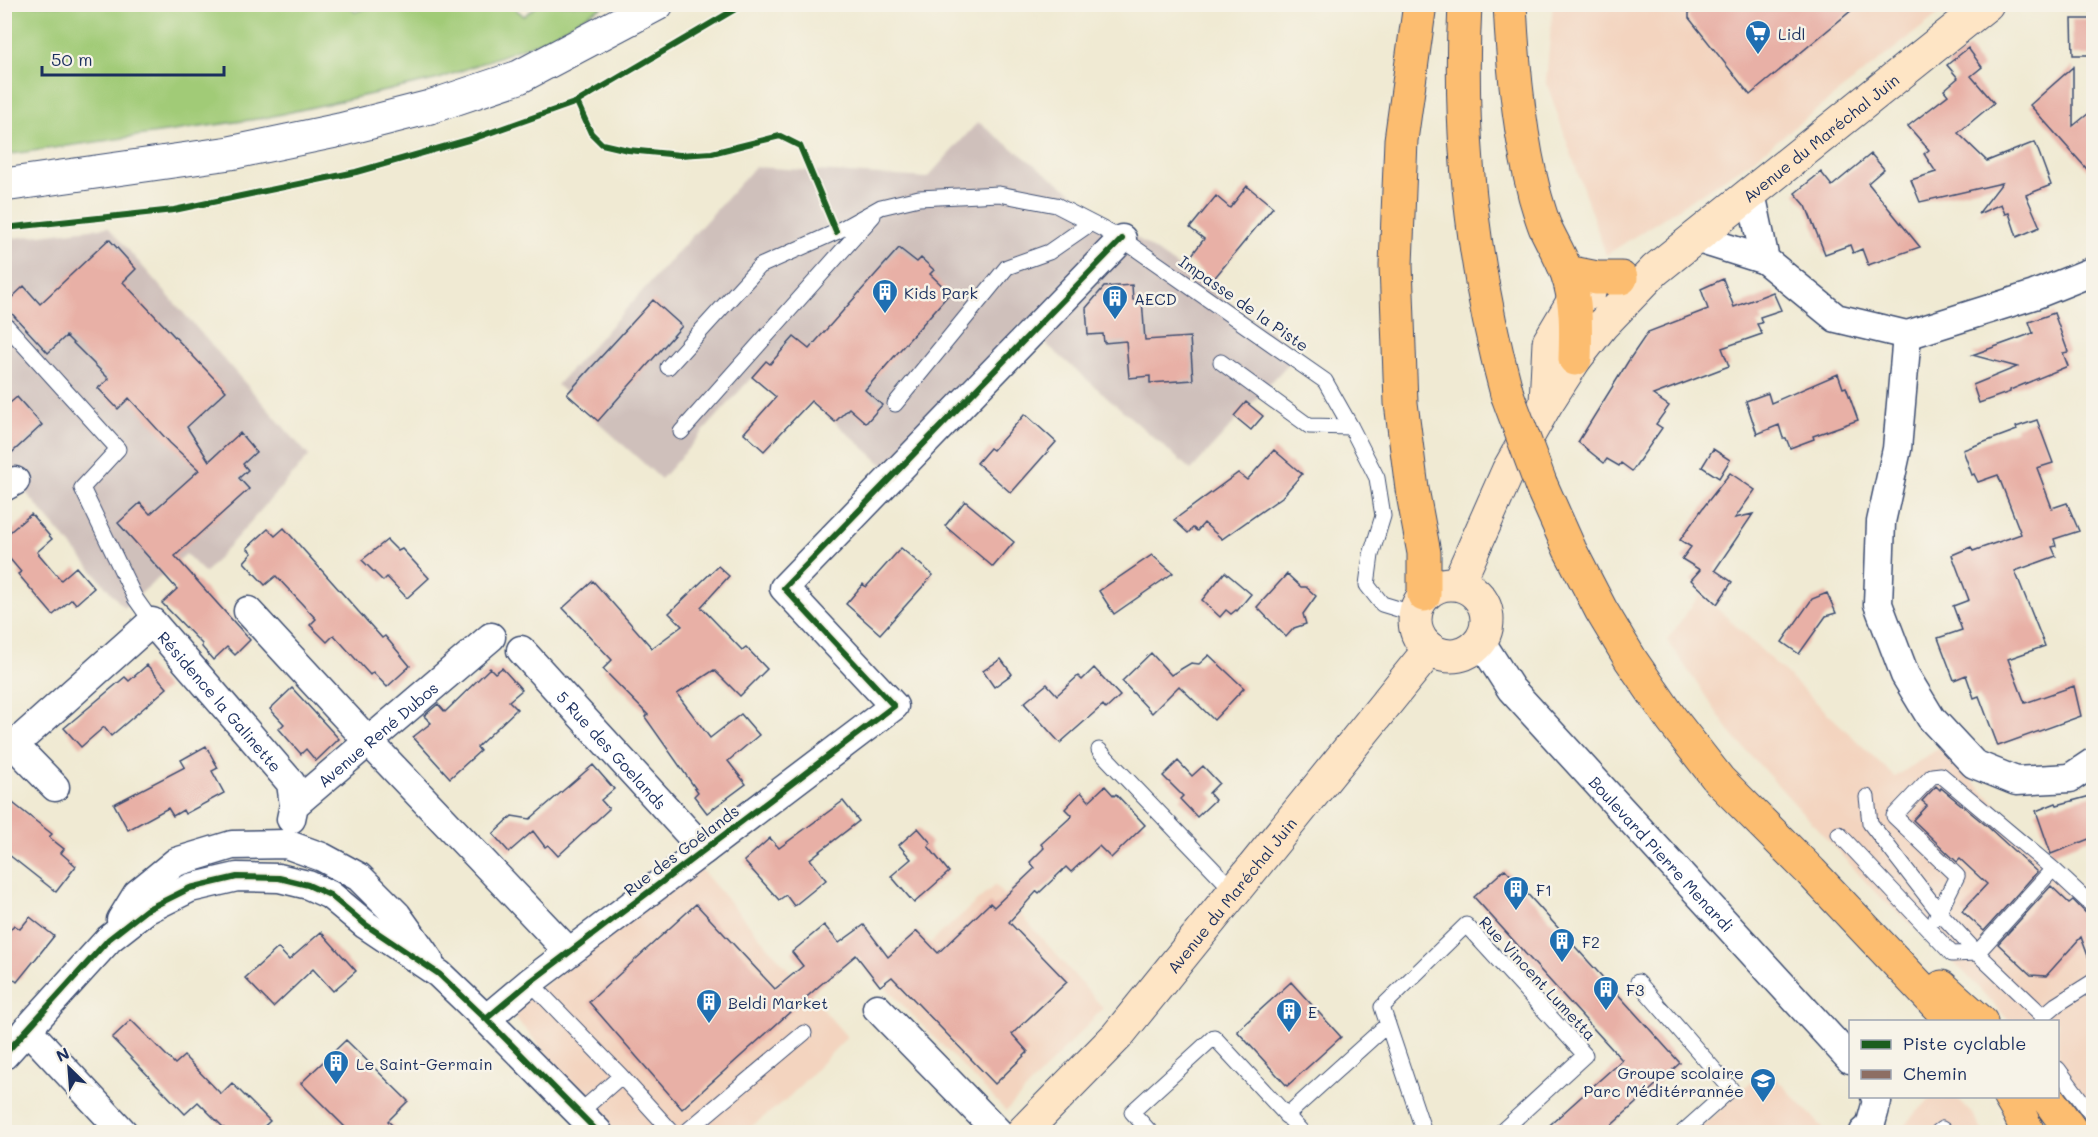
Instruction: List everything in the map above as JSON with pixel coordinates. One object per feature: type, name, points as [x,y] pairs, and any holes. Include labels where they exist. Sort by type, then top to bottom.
[{"type":"main road","points":[[1419,605],[1436,587],[1450,583],[1470,588],[1486,606],[1488,619],[1481,642],[1472,650],[1451,656],[1430,649],[1417,634],[1419,605],[1424,553],[1412,489],[1401,403],[1396,265],[1401,140],[1420,4]]},
{"type":"main road","points":[[1465,4],[1463,128],[1469,199],[1495,350],[1507,394],[1541,485],[1570,550],[1601,610],[1631,660],[1672,720],[1719,780],[1811,872],[1951,1020]]},
{"type":"main road","points":[[1510,4],[1518,102],[1530,173],[1545,226],[1570,286],[1577,324],[1575,359]]},
{"type":"main road","name":"Avenue du Maréchal Juin","points":[[1458,584],[1508,471],[1575,359],[1602,326],[1654,270],[1987,4]]},
{"type":"main road","name":"Avenue du Maréchal Juin","points":[[1546,404],[1549,342],[1570,286],[1597,278],[1621,278],[1654,270]]},
{"type":"main road","name":"Avenue du Maréchal Juin","points":[[1023,1132],[1117,1036],[1430,649]]},
{"type":"main road","points":[[1811,872],[1979,1020]]},
{"type":"main road","points":[[2010,1098],[2028,1132]]},
{"type":"main road","points":[[2047,1098],[2072,1132]]},
{"type":"street","points":[[4,185],[230,153],[340,130],[430,107],[519,77],[593,40],[657,4]]},
{"type":"street","points":[[1751,193],[1765,260]]},
{"type":"street","points":[[1695,238],[1765,260],[1836,318],[1907,335],[2034,296],[2094,272]]},
{"type":"street","name":"Rue des Goélands","points":[[486,1019],[569,952],[894,706],[784,588],[1122,239]]},
{"type":"street","points":[[1907,335],[1897,448],[1881,522],[1878,604],[1905,675],[1931,718],[1974,764],[2016,781],[2070,778],[2094,762]]},
{"type":"street","points":[[248,610],[369,742],[569,952]]},
{"type":"street","name":"Résidence la Galinette","points":[[55,787],[14,745],[152,622],[291,783],[294,805]]},
{"type":"street","name":"Avenue René Dubos","points":[[294,805],[490,637]]},
{"type":"street","name":"Boulevard Pierre Menardi","points":[[1481,642],[1511,689],[1849,1057]]},
{"type":"street","name":"5 Rue des Goelands","points":[[521,650],[704,850]]},
{"type":"street","points":[[283,861],[294,805]]},
{"type":"street","points":[[4,1055],[109,939],[138,894],[176,862],[232,844],[283,861],[322,857],[359,877],[397,915],[439,974],[589,1122]]},
{"type":"street","points":[[878,1008],[998,1132]]},
{"type":"street","points":[[27,1029],[123,1132]]},
{"type":"street","points":[[1864,1132],[1870,1127],[1876,1098]]},
{"type":"lane","name":"Impasse de la Piste","points":[[668,367],[760,266],[836,232],[881,207],[919,198],[999,194],[1056,205],[1122,239],[1325,381],[1377,478],[1383,516],[1371,555],[1367,585],[1382,604],[1419,605]]},
{"type":"lane","points":[[681,432],[881,207]]},
{"type":"lane","points":[[895,404],[1007,267],[1049,252],[1091,223]]},
{"type":"lane","points":[[4,323],[118,449],[82,488],[135,598],[152,622]]},
{"type":"lane","points":[[1221,362],[1310,426],[1351,427]]},
{"type":"lane","points":[[1099,750],[1234,891]]},
{"type":"lane","points":[[1929,931],[1957,876],[1894,816],[1932,776],[1941,775],[2053,869],[2094,907]]},
{"type":"lane","points":[[1867,797],[1870,823],[1939,912],[2042,1018],[2056,1005],[2094,981]]},
{"type":"lane","points":[[1839,834],[1952,954],[1977,953],[2053,869]]},
{"type":"lane","name":"Rue Vincent Lumetta","points":[[1388,1024],[1382,1007],[1466,925],[1585,1055],[1501,1132]]},
{"type":"lane","points":[[530,982],[672,1132]]},
{"type":"lane","points":[[1638,982],[1731,1089],[1683,1132]]},
{"type":"lane","points":[[1286,1116],[1388,1024],[1424,1132]]},
{"type":"lane","points":[[686,1132],[804,1033]]},
{"type":"lane","points":[[1150,1132],[1132,1112],[1215,1037],[1302,1132]]},
{"type":"lane","points":[[2059,1070],[2094,1118]]},
{"type":"lane","points":[[589,1122],[621,1076]]},
{"type":"lane","points":[[1938,1132],[1942,1129],[1946,1132]]},
{"type":"shaded area","points":[[1553,5],[1950,5],[1750,162],[1606,255],[1546,81]]},
{"type":"shaded area","points":[[978,122],[1052,178],[1299,352],[1191,470],[1022,323],[890,471],[785,378],[770,392],[752,377],[661,479],[557,385],[755,167],[927,178]]},
{"type":"shaded area","points":[[108,227],[309,456],[205,573],[186,554],[124,608],[23,489],[5,501],[5,239]]},
{"type":"shaded area","points":[[1701,593],[1895,777],[1939,748],[2093,900],[2093,1132],[2089,1132],[2059,1087],[2059,1020],[2008,1020],[1964,972],[1876,893],[1733,736],[1667,640]]},
{"type":"shaded area","points":[[698,866],[847,1037],[786,1100],[744,1132],[616,1132],[510,1012]]},
{"type":"shaded area","points":[[995,885],[1103,1008],[1006,1111],[886,988],[902,968]]},
{"type":"shaded area","name":"Groupe scolaire Parc Méditérrannée","points":[[1766,1068],[1827,1132],[1697,1132],[1758,1075]]},
{"type":"shaded area","points":[[1931,1098],[1957,1098],[1974,1116],[1983,1132],[1897,1132]]},
{"type":"green space","points":[[377,4],[511,5],[524,16],[538,5],[605,5],[544,40],[439,79],[264,118],[5,155],[5,5],[348,5],[355,12]]},
{"type":"building","name":"Lidl","points":[[1689,4],[1859,4],[1750,95],[1689,18]]},
{"type":"building","points":[[2072,19],[2094,19],[2094,55],[2073,55]]},
{"type":"building","points":[[1968,48],[1982,67],[1971,76],[1994,103],[1958,133],[1987,161],[2035,142],[2051,185],[2026,195],[2040,227],[2017,237],[2009,213],[2005,214],[2001,204],[1978,214],[2002,183],[1920,202],[1911,180],[1936,172],[1924,154],[1929,150],[1908,126],[1948,95],[1944,90],[1958,78],[1947,65]]},
{"type":"building","points":[[2073,67],[2073,126],[2094,109],[2094,177],[2030,105]]},
{"type":"building","points":[[1871,154],[1884,169],[1868,183],[1920,247],[1868,265],[1862,249],[1853,253],[1850,245],[1825,254],[1806,206],[1795,193],[1821,172],[1832,186]]},
{"type":"building","points":[[1247,186],[1273,207],[1212,281],[1188,260],[1204,239],[1190,228],[1216,196],[1230,208]]},
{"type":"building","points":[[109,239],[136,269],[123,282],[226,391],[187,427],[209,461],[240,433],[256,452],[243,464],[248,470],[239,478],[249,489],[175,556],[250,640],[235,655],[227,647],[213,660],[202,644],[162,603],[177,589],[118,523],[140,503],[150,514],[199,470],[170,443],[129,398],[118,409],[98,388],[109,379],[66,336],[48,353],[4,305],[24,286],[40,304]]},
{"type":"building","name":"Kids Park","points":[[899,248],[917,262],[921,258],[934,270],[930,274],[950,293],[865,390],[882,405],[866,423],[849,408],[835,422],[811,401],[764,451],[744,433],[776,397],[752,377],[766,361],[770,364],[794,337],[809,349]]},
{"type":"building","points":[[1723,279],[1734,307],[1773,292],[1781,310],[1760,317],[1762,323],[1757,324],[1762,334],[1722,348],[1729,366],[1653,395],[1669,406],[1656,424],[1662,428],[1632,471],[1621,463],[1619,466],[1607,459],[1604,463],[1578,442],[1629,360],[1648,332],[1708,309],[1701,289]]},
{"type":"building","name":"AECD","points":[[1132,285],[1133,300],[1142,299],[1145,340],[1190,337],[1193,380],[1150,383],[1150,376],[1129,378],[1126,341],[1104,343],[1103,334],[1088,335],[1086,308],[1104,287]]},
{"type":"building","points":[[653,300],[682,326],[598,421],[567,394]]},
{"type":"building","points":[[2054,313],[2068,352],[2063,353],[2068,366],[1979,403],[1973,385],[2017,367],[1972,355],[2033,333],[2029,322]]},
{"type":"building","points":[[1838,374],[1843,388],[1846,387],[1858,420],[1813,436],[1814,439],[1790,448],[1786,438],[1783,438],[1779,425],[1757,434],[1746,401],[1768,393],[1771,403]]},
{"type":"building","points":[[17,397],[42,425],[4,460],[4,408]]},
{"type":"building","points":[[1246,402],[1263,416],[1251,430],[1234,416]]},
{"type":"building","points":[[1025,414],[1056,442],[1011,493],[977,463],[990,448],[993,450]]},
{"type":"building","points":[[2037,420],[2053,463],[2037,468],[2052,508],[2067,503],[2079,531],[2054,539],[2056,546],[2052,547],[2056,556],[2015,571],[2045,646],[2008,659],[2025,703],[2074,686],[2081,716],[1998,746],[1979,696],[1974,698],[1966,675],[1954,680],[1938,638],[1962,630],[1953,606],[1969,600],[1952,555],[1971,547],[1973,551],[2021,534],[1998,475],[1978,482],[1974,474],[1972,475],[1963,450]]},
{"type":"building","points":[[1713,449],[1730,460],[1719,478],[1702,467]]},
{"type":"building","points":[[1274,450],[1302,474],[1282,497],[1222,539],[1204,523],[1197,531],[1193,528],[1188,533],[1174,520],[1238,473],[1247,480]]},
{"type":"building","points":[[1730,473],[1755,490],[1735,518],[1753,514],[1715,570],[1732,582],[1717,604],[1691,580],[1700,570],[1682,559],[1691,547],[1680,540]]},
{"type":"building","points":[[965,501],[1014,542],[993,567],[945,526]]},
{"type":"building","points":[[31,514],[52,539],[37,552],[61,580],[76,567],[94,588],[76,604],[72,599],[53,615],[18,574],[21,572],[4,552],[4,537]]},
{"type":"building","points":[[284,528],[410,666],[387,687],[373,672],[370,675],[334,635],[327,642],[310,625],[316,619],[276,576],[265,585],[244,562],[252,553],[247,548],[268,529],[275,536]]},
{"type":"building","points":[[387,540],[398,551],[402,549],[429,578],[407,598],[387,577],[383,581],[362,560]]},
{"type":"building","points":[[901,548],[933,575],[880,634],[846,604],[863,584],[866,587]]},
{"type":"building","points":[[1152,555],[1173,573],[1114,614],[1099,591]]},
{"type":"building","points":[[718,566],[729,576],[701,607],[742,650],[746,647],[767,669],[740,696],[714,670],[677,694],[710,738],[741,714],[759,735],[728,761],[746,784],[707,813],[694,796],[698,792],[645,717],[648,715],[603,669],[612,660],[563,608],[593,581],[652,648],[682,626],[669,613]]},
{"type":"building","points":[[1225,572],[1251,594],[1237,611],[1231,614],[1226,610],[1220,617],[1202,600]]},
{"type":"building","points":[[1287,574],[1301,587],[1306,587],[1316,596],[1303,614],[1306,624],[1294,628],[1286,637],[1257,607]]},
{"type":"building","points":[[1827,593],[1836,613],[1826,616],[1799,654],[1782,642],[1812,599]]},
{"type":"building","points":[[1151,653],[1171,675],[1191,663],[1199,664],[1209,655],[1244,688],[1214,720],[1179,686],[1152,713],[1122,681]]},
{"type":"building","points":[[1001,659],[1012,674],[994,687],[983,671]]},
{"type":"building","points":[[147,665],[167,688],[111,736],[104,727],[81,747],[64,728],[125,677],[129,681]]},
{"type":"building","points":[[490,668],[495,673],[502,668],[522,690],[509,701],[517,709],[477,747],[480,751],[450,778],[413,737],[431,723],[424,716],[438,704],[445,712]]},
{"type":"building","points":[[1094,668],[1120,696],[1106,709],[1103,705],[1060,743],[1024,703],[1047,684],[1057,695],[1078,676],[1082,680]]},
{"type":"building","points":[[292,688],[339,739],[316,761],[306,749],[301,754],[279,729],[284,724],[270,709]]},
{"type":"building","points":[[206,746],[218,768],[212,771],[224,793],[185,814],[183,810],[173,816],[168,808],[128,830],[114,804],[185,767],[181,760]]},
{"type":"building","points":[[1178,761],[1192,776],[1203,766],[1219,783],[1209,793],[1215,800],[1197,817],[1180,799],[1183,796],[1163,776]]},
{"type":"building","points":[[593,765],[614,789],[601,800],[609,809],[558,856],[548,845],[545,847],[533,831],[509,852],[493,834],[512,816],[530,819]]},
{"type":"building","points":[[1105,786],[1114,796],[1116,794],[1145,825],[1111,858],[1099,846],[1071,872],[1066,867],[1039,893],[1037,891],[1009,922],[1067,982],[1012,1034],[1028,1052],[995,1084],[892,977],[880,986],[856,955],[682,1109],[589,1002],[696,904],[775,989],[803,966],[792,952],[824,925],[839,943],[864,925],[888,957],[917,931],[938,953],[990,903],[994,907],[1035,868],[1030,862],[1044,848],[1041,844],[1072,816],[1065,809],[1081,792],[1089,801]]},
{"type":"building","points":[[1936,786],[1988,827],[2037,872],[1984,931],[1962,911],[1987,884],[1960,859],[1957,862],[1913,820],[1927,805],[1922,801]]},
{"type":"building","points":[[2094,795],[2094,837],[2051,854],[2036,811],[2056,803],[2057,805]]},
{"type":"building","points":[[4,796],[52,834],[49,837],[64,849],[61,853],[76,866],[56,892],[4,851]]},
{"type":"building","points":[[843,801],[859,821],[810,859],[826,880],[794,906],[786,895],[779,900],[744,861],[770,838],[779,848]]},
{"type":"building","points":[[918,828],[931,843],[928,846],[949,872],[914,903],[891,876],[911,859],[899,845]]},
{"type":"building","points":[[1505,869],[1680,1063],[1604,1132],[1542,1132],[1622,1060],[1474,897]]},
{"type":"building","points":[[2051,886],[2069,903],[2073,900],[2087,914],[2094,917],[2094,963],[2091,964],[2081,937],[2046,976],[2031,975],[1998,944]]},
{"type":"building","points":[[30,917],[54,936],[17,982],[4,971],[4,937],[14,925],[20,929]]},
{"type":"building","points":[[321,932],[356,971],[333,991],[313,969],[273,1007],[245,978],[278,948],[289,960]]},
{"type":"building","name":"E","points":[[1291,982],[1341,1037],[1287,1086],[1237,1031]]},
{"type":"building","points":[[131,1020],[175,1064],[184,1056],[221,1094],[232,1083],[270,1121],[258,1132],[228,1132],[198,1102],[185,1114],[112,1038]]},
{"type":"building","name":"Le Saint-Germain","points":[[346,1040],[408,1101],[388,1121],[399,1132],[350,1132],[301,1083]]},
{"type":"marked path","points":[[4,18],[15,4]]},
{"type":"cycle path","points":[[4,228],[174,210],[356,172],[475,138],[577,102],[744,4]]},
{"type":"cycle path","points":[[577,102],[591,133],[602,144],[628,150],[680,155],[712,153],[780,136],[800,146],[836,232]]},
{"type":"cycle path","points":[[486,1019],[530,982],[894,706],[784,588],[1122,239]]},
{"type":"cycle path","points":[[4,1055],[109,939],[146,910],[190,888],[237,877],[279,878],[308,885],[330,895],[366,925],[439,974],[598,1132]]},
{"type":"place","name":"Lidl","points":[[1758,56]]},
{"type":"place","name":"Kids Park","points":[[885,315]]},
{"type":"place","name":"AECD","points":[[1115,321]]},
{"type":"place","name":"F1","points":[[1516,912]]},
{"type":"place","name":"F2","points":[[1562,964]]},
{"type":"place","name":"F3","points":[[1606,1012]]},
{"type":"place","name":"Beldi Market","points":[[709,1025]]},
{"type":"place","name":"E","points":[[1289,1034]]},
{"type":"place","name":"Le Saint-Germain","points":[[336,1086]]},
{"type":"place","name":"Groupe scolaire Parc Méditérrannée","points":[[1763,1104]]}]
